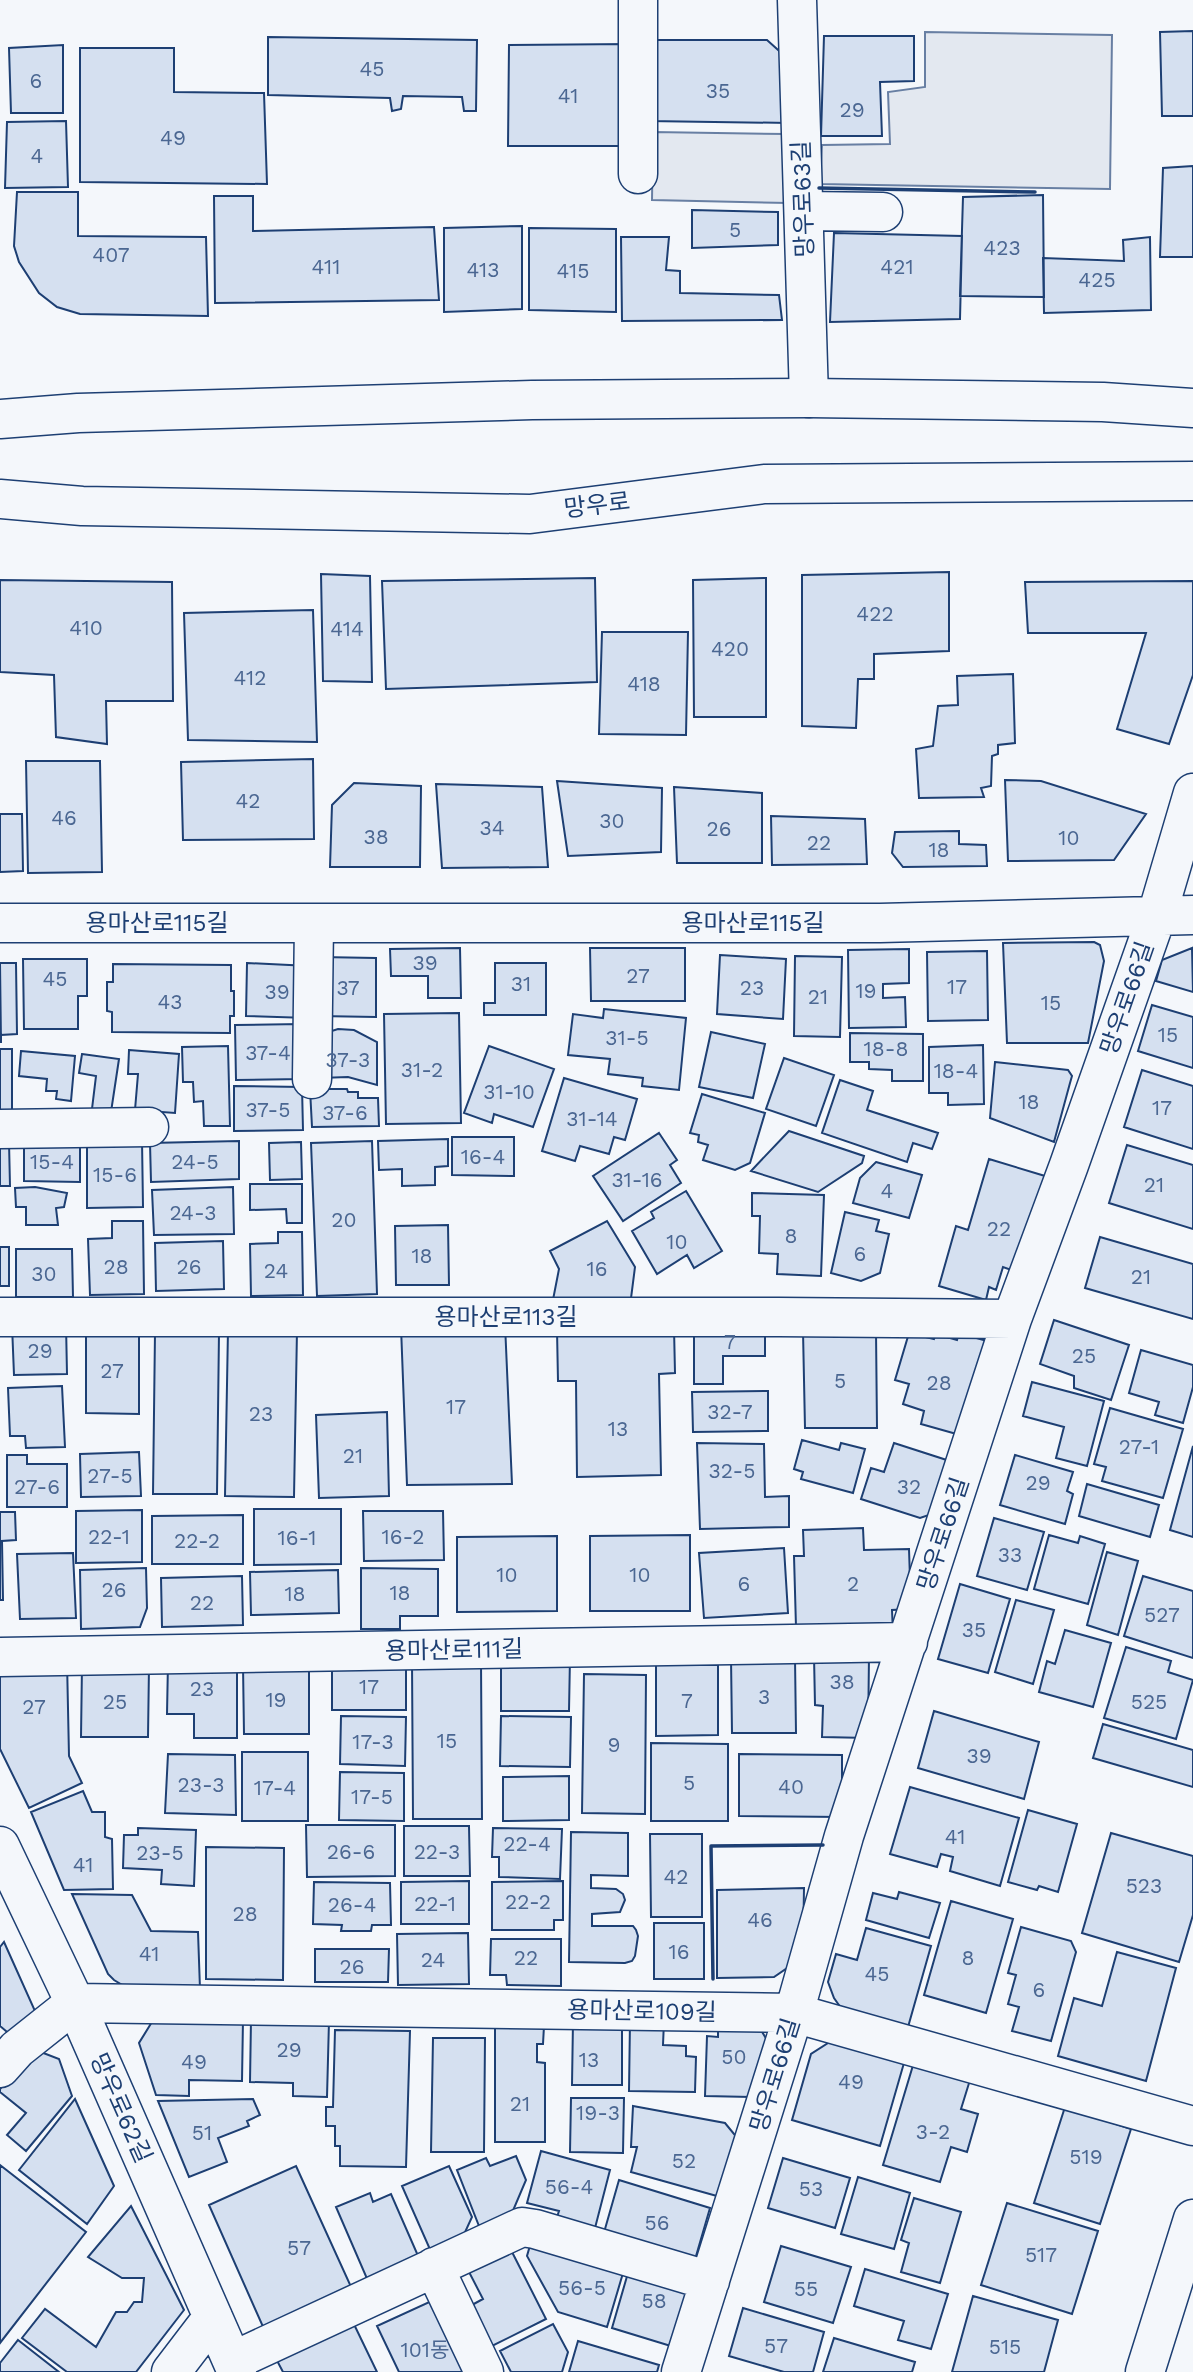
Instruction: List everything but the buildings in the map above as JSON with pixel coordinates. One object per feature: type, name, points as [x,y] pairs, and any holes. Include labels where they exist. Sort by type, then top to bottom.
[{"type":"street","points":[[638,0],[638,174]]},
{"type":"street","name":"망우로63길","points":[[797,0],[809,398]]},
{"type":"street","points":[[804,211],[883,212]]},
{"type":"street","points":[[0,419],[78,413],[532,400],[809,398],[1103,402],[1193,408]]},
{"type":"street","name":"망우로","points":[[0,499],[82,506],[530,514],[764,484],[1193,481]]},
{"type":"street","name":"망우로66길","points":[[681,2372],[794,2013],[844,1836],[1012,1320],[1069,1165],[1175,915],[1193,793]]},
{"type":"street","name":"용마산로115길","points":[[0,923],[880,923],[1175,915]]},
{"type":"street","points":[[312,1079],[314,923]]},
{"type":"street","points":[[0,1129],[149,1127]]},
{"type":"street","name":"용마산로113길","points":[[0,1317],[779,1317],[1012,1320]]},
{"type":"street","name":"용마산로111길","points":[[0,1657],[908,1642]]},
{"type":"street","name":"망우로62길","points":[[2,1855],[75,2003],[235,2366]]},
{"type":"street","points":[[0,2068],[17,2049],[75,2003]]},
{"type":"street","name":"용마산로109길","points":[[75,2003],[794,2013],[1193,2126]]},
{"type":"street","points":[[1145,2372],[1193,2219]]},
{"type":"street","points":[[235,2366],[515,2229],[528,2227],[710,2281]]},
{"type":"street","points":[[434,2267],[484,2372]]},
{"type":"street","points":[[171,2372],[213,2317]]},
{"type":"shaded area","points":[[925,32],[1112,35],[1110,189],[820,184],[822,145],[890,144],[888,92],[925,87]]},
{"type":"shaded area","points":[[653,132],[786,134],[788,203],[652,200]]},
{"type":"wall","points":[[819,188],[1035,192]]},
{"type":"wall","points":[[713,1979],[711,1846],[823,1845]]}]
